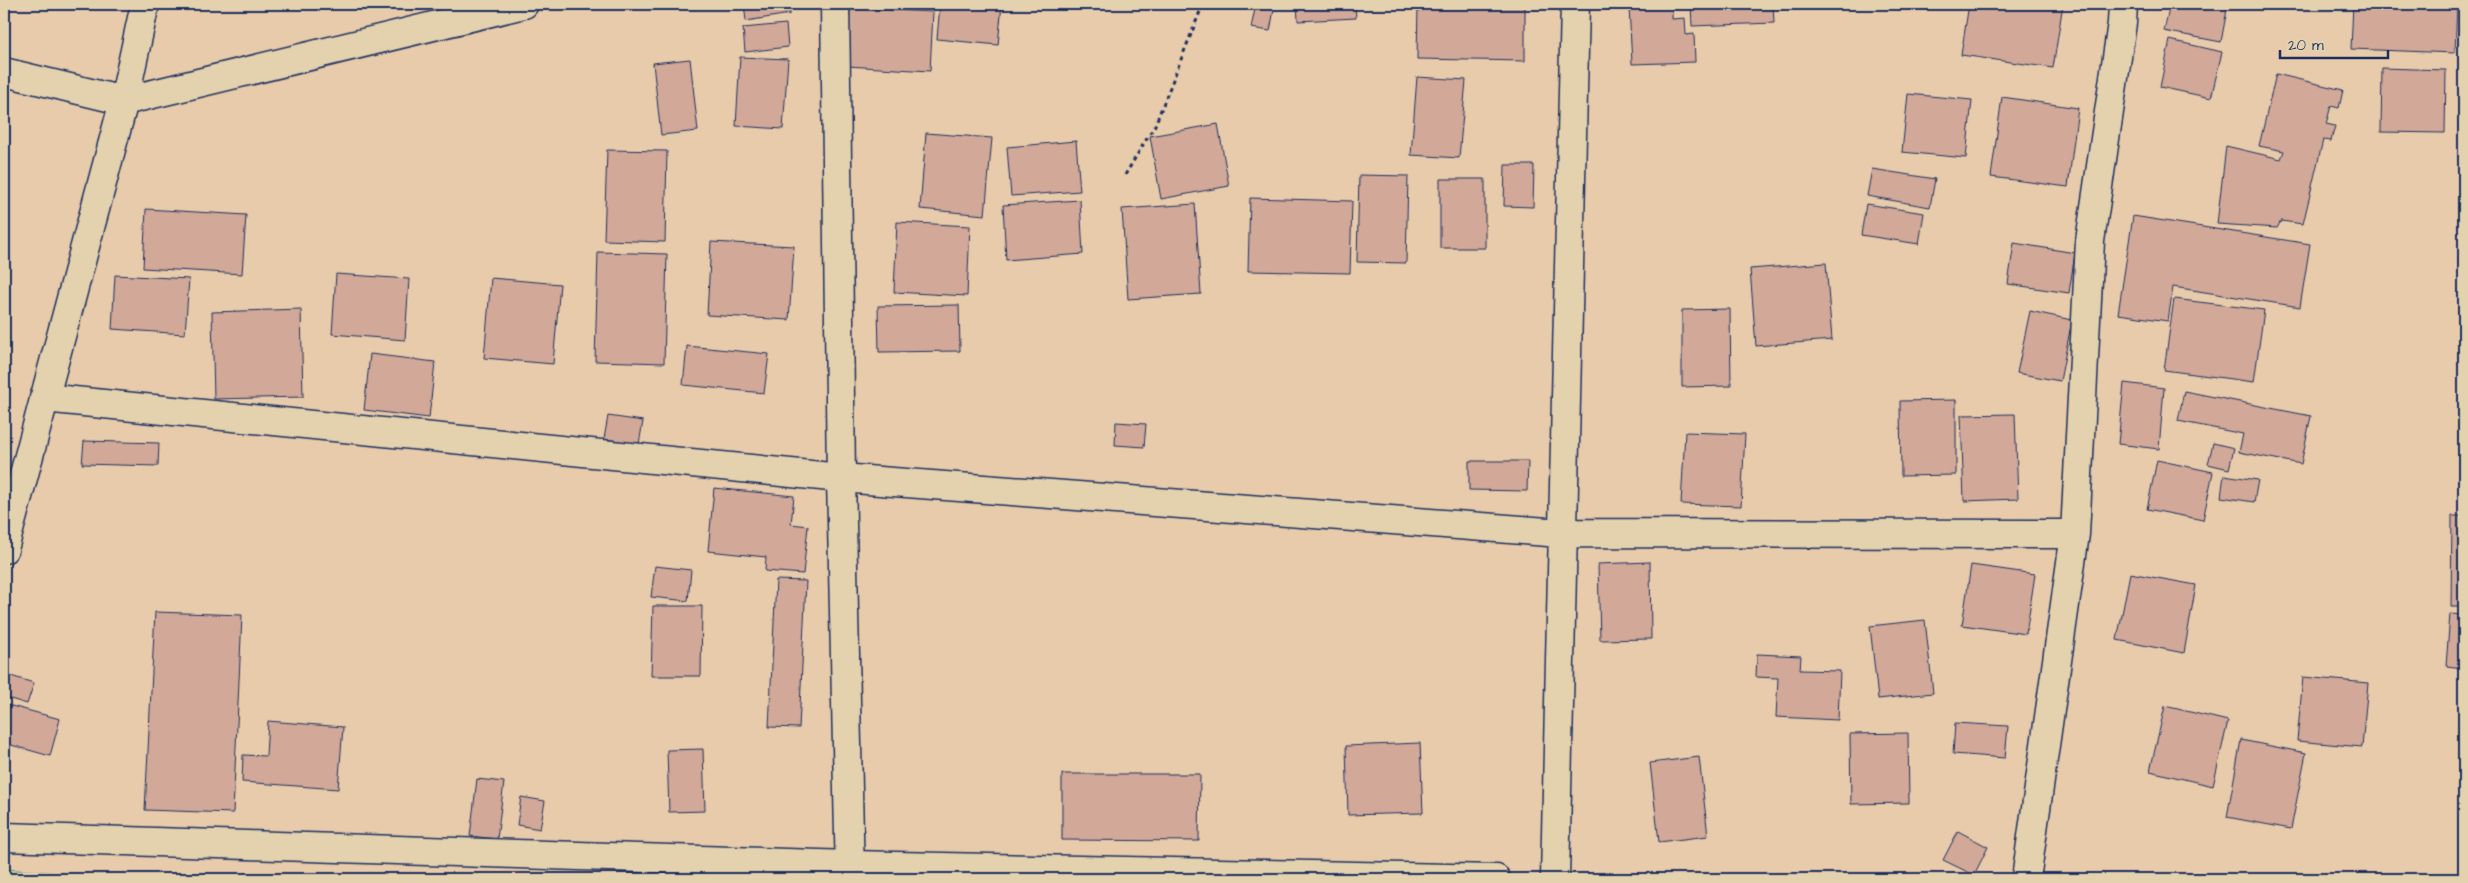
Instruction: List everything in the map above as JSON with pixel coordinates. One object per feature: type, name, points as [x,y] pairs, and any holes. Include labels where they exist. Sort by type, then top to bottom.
[{"type":"street","points":[[4,549],[124,101],[145,4]]},
{"type":"street","points":[[4,72],[124,101],[524,4]]},
{"type":"street","points":[[834,4],[841,478],[850,872]]},
{"type":"street","points":[[1555,879],[1561,533],[1575,4]]},
{"type":"street","points":[[2026,879],[2075,534],[2090,241],[2122,22],[2122,4]]},
{"type":"street","points":[[44,398],[841,478],[1561,533],[2075,534]]},
{"type":"street","points":[[4,837],[850,872],[1496,879]]},
{"type":"path","points":[[1125,175],[1155,125],[1203,4]]},
{"type":"green space","points":[[4,869],[144,879],[4,879]]},
{"type":"building","points":[[744,4],[789,4],[790,14],[746,21]]},
{"type":"building","points":[[940,4],[1002,4],[998,45],[937,39]]},
{"type":"building","points":[[1256,4],[1275,4],[1270,31],[1251,28]]},
{"type":"building","points":[[1297,4],[1355,4],[1356,18],[1298,21]]},
{"type":"building","points":[[1418,4],[1525,4],[1525,61],[1417,59]]},
{"type":"building","points":[[1672,4],[1672,19],[1685,18],[1686,35],[1694,34],[1695,62],[1632,64],[1629,6]]},
{"type":"building","points":[[1691,4],[1773,4],[1774,23],[1692,26]]},
{"type":"building","points":[[1969,4],[2063,4],[2053,68],[1961,55]]},
{"type":"building","points":[[2170,4],[2228,4],[2221,42],[2164,31]]},
{"type":"building","points":[[2353,4],[2457,4],[2455,53],[2351,49]]},
{"type":"building","points":[[850,8],[933,12],[930,71],[847,66]]},
{"type":"building","points":[[786,24],[788,47],[745,52],[743,28]]},
{"type":"building","points":[[2170,40],[2222,52],[2211,98],[2160,87]]},
{"type":"building","points":[[740,57],[788,59],[783,129],[736,126]]},
{"type":"building","points":[[690,59],[698,131],[661,135],[653,63]]},
{"type":"building","points":[[2382,68],[2446,70],[2445,133],[2381,132]]},
{"type":"building","points":[[2276,74],[2343,90],[2339,108],[2331,106],[2326,124],[2335,126],[2331,141],[2323,140],[2303,224],[2281,221],[2277,228],[2217,224],[2226,146],[2281,159],[2284,151],[2259,146]]},
{"type":"building","points":[[1417,77],[1466,80],[1459,158],[1411,155]]},
{"type":"building","points":[[1908,94],[1972,100],[1966,158],[1902,152]]},
{"type":"building","points":[[2002,97],[2078,108],[2068,187],[1991,177]]},
{"type":"building","points":[[1218,124],[1229,186],[1161,199],[1150,136]]},
{"type":"building","points":[[926,133],[992,138],[985,215],[920,209]]},
{"type":"building","points":[[1076,141],[1080,191],[1011,196],[1007,147]]},
{"type":"building","points":[[607,150],[667,151],[665,242],[604,240]]},
{"type":"building","points":[[1505,165],[1534,165],[1533,207],[1504,206]]},
{"type":"building","points":[[1872,169],[1935,179],[1930,207],[1867,196]]},
{"type":"building","points":[[1359,175],[1408,176],[1406,263],[1357,262]]},
{"type":"building","points":[[1440,179],[1485,179],[1485,248],[1440,248]]},
{"type":"building","points":[[1250,198],[1352,201],[1350,273],[1248,271]]},
{"type":"building","points":[[1080,200],[1083,254],[1006,260],[1003,205]]},
{"type":"building","points":[[1195,204],[1201,294],[1128,299],[1122,209]]},
{"type":"building","points":[[1866,204],[1924,213],[1919,244],[1861,235]]},
{"type":"building","points":[[146,209],[246,215],[242,274],[143,268]]},
{"type":"building","points":[[2133,216],[2310,244],[2300,307],[2173,287],[2168,321],[2118,314]]},
{"type":"building","points":[[897,222],[970,226],[967,296],[894,292]]},
{"type":"building","points":[[711,242],[794,246],[789,320],[707,315]]},
{"type":"building","points":[[2014,243],[2075,253],[2069,293],[2008,284]]},
{"type":"building","points":[[598,252],[667,254],[664,363],[595,361]]},
{"type":"building","points":[[1826,263],[1832,340],[1756,346],[1750,269]]},
{"type":"building","points":[[336,274],[409,279],[405,340],[332,334]]},
{"type":"building","points":[[115,275],[189,279],[185,334],[112,329]]},
{"type":"building","points":[[491,278],[560,284],[553,364],[484,358]]},
{"type":"building","points":[[2174,299],[2264,310],[2254,382],[2164,370]]},
{"type":"building","points":[[959,305],[960,351],[879,352],[878,306]]},
{"type":"building","points":[[301,309],[303,397],[214,399],[212,312]]},
{"type":"building","points":[[1730,309],[1731,386],[1682,387],[1682,310]]},
{"type":"building","points":[[2030,311],[2072,320],[2060,381],[2017,373]]},
{"type":"building","points":[[687,346],[769,354],[764,393],[683,385]]},
{"type":"building","points":[[370,354],[435,362],[429,418],[364,410]]},
{"type":"building","points":[[2124,383],[2164,388],[2159,449],[2118,444]]},
{"type":"building","points":[[2184,391],[2311,416],[2301,464],[2239,452],[2243,434],[2178,421]]},
{"type":"building","points":[[1956,400],[1956,475],[1901,476],[1900,401]]},
{"type":"building","points":[[2015,414],[2018,499],[1964,501],[1961,415]]},
{"type":"building","points":[[608,416],[643,421],[639,444],[604,439]]},
{"type":"building","points":[[1116,422],[1146,424],[1144,447],[1115,445]]},
{"type":"building","points":[[1685,432],[1745,434],[1741,506],[1681,504]]},
{"type":"building","points":[[84,441],[159,443],[158,466],[82,464]]},
{"type":"building","points":[[2213,443],[2234,448],[2229,469],[2208,464]]},
{"type":"building","points":[[2157,460],[2213,472],[2203,520],[2147,509]]},
{"type":"building","points":[[1469,461],[1528,461],[1527,491],[1469,490]]},
{"type":"building","points":[[2224,475],[2258,480],[2254,502],[2221,497]]},
{"type":"building","points":[[714,488],[794,496],[791,524],[808,526],[803,574],[765,571],[766,557],[708,551]]},
{"type":"building","points":[[2452,516],[2464,516],[2464,607],[2451,607]]},
{"type":"building","points":[[1650,562],[1651,639],[1600,640],[1598,564]]},
{"type":"building","points":[[1971,565],[2035,574],[2026,634],[1962,625]]},
{"type":"building","points":[[655,566],[691,570],[688,601],[651,597]]},
{"type":"building","points":[[2130,573],[2196,585],[2184,653],[2117,640]]},
{"type":"building","points":[[776,580],[806,581],[799,728],[769,727]]},
{"type":"building","points":[[653,606],[702,606],[701,676],[651,676]]},
{"type":"building","points":[[155,612],[242,615],[233,813],[145,810]]},
{"type":"building","points":[[2450,614],[2464,615],[2464,668],[2446,666]]},
{"type":"building","points":[[1925,620],[1933,693],[1878,699],[1870,626]]},
{"type":"building","points":[[1757,654],[1801,656],[1800,670],[1840,671],[1838,720],[1776,717],[1778,678],[1756,677]]},
{"type":"building","points":[[4,674],[34,683],[27,704],[4,697]]},
{"type":"building","points":[[2303,677],[2368,683],[2362,747],[2297,741]]},
{"type":"building","points":[[4,704],[60,719],[50,756],[4,743]]},
{"type":"building","points":[[2165,706],[2228,721],[2213,786],[2150,771]]},
{"type":"building","points":[[268,721],[343,727],[338,789],[242,782],[243,755],[266,756]]},
{"type":"building","points":[[1955,723],[2008,726],[2005,758],[1953,754]]},
{"type":"building","points":[[1908,733],[1909,803],[1851,804],[1850,734]]},
{"type":"building","points":[[2241,740],[2306,753],[2291,829],[2227,817]]},
{"type":"building","points":[[1420,743],[1423,813],[1348,815],[1346,746]]},
{"type":"building","points":[[703,749],[705,811],[669,812],[667,750]]},
{"type":"building","points":[[1699,757],[1708,836],[1659,842],[1650,763]]},
{"type":"building","points":[[1062,774],[1200,774],[1199,841],[1062,840]]},
{"type":"building","points":[[477,779],[504,782],[497,839],[470,836]]},
{"type":"building","points":[[521,797],[545,801],[540,829],[517,825]]},
{"type":"building","points":[[1958,831],[1988,847],[1974,875],[1943,860]]}]
